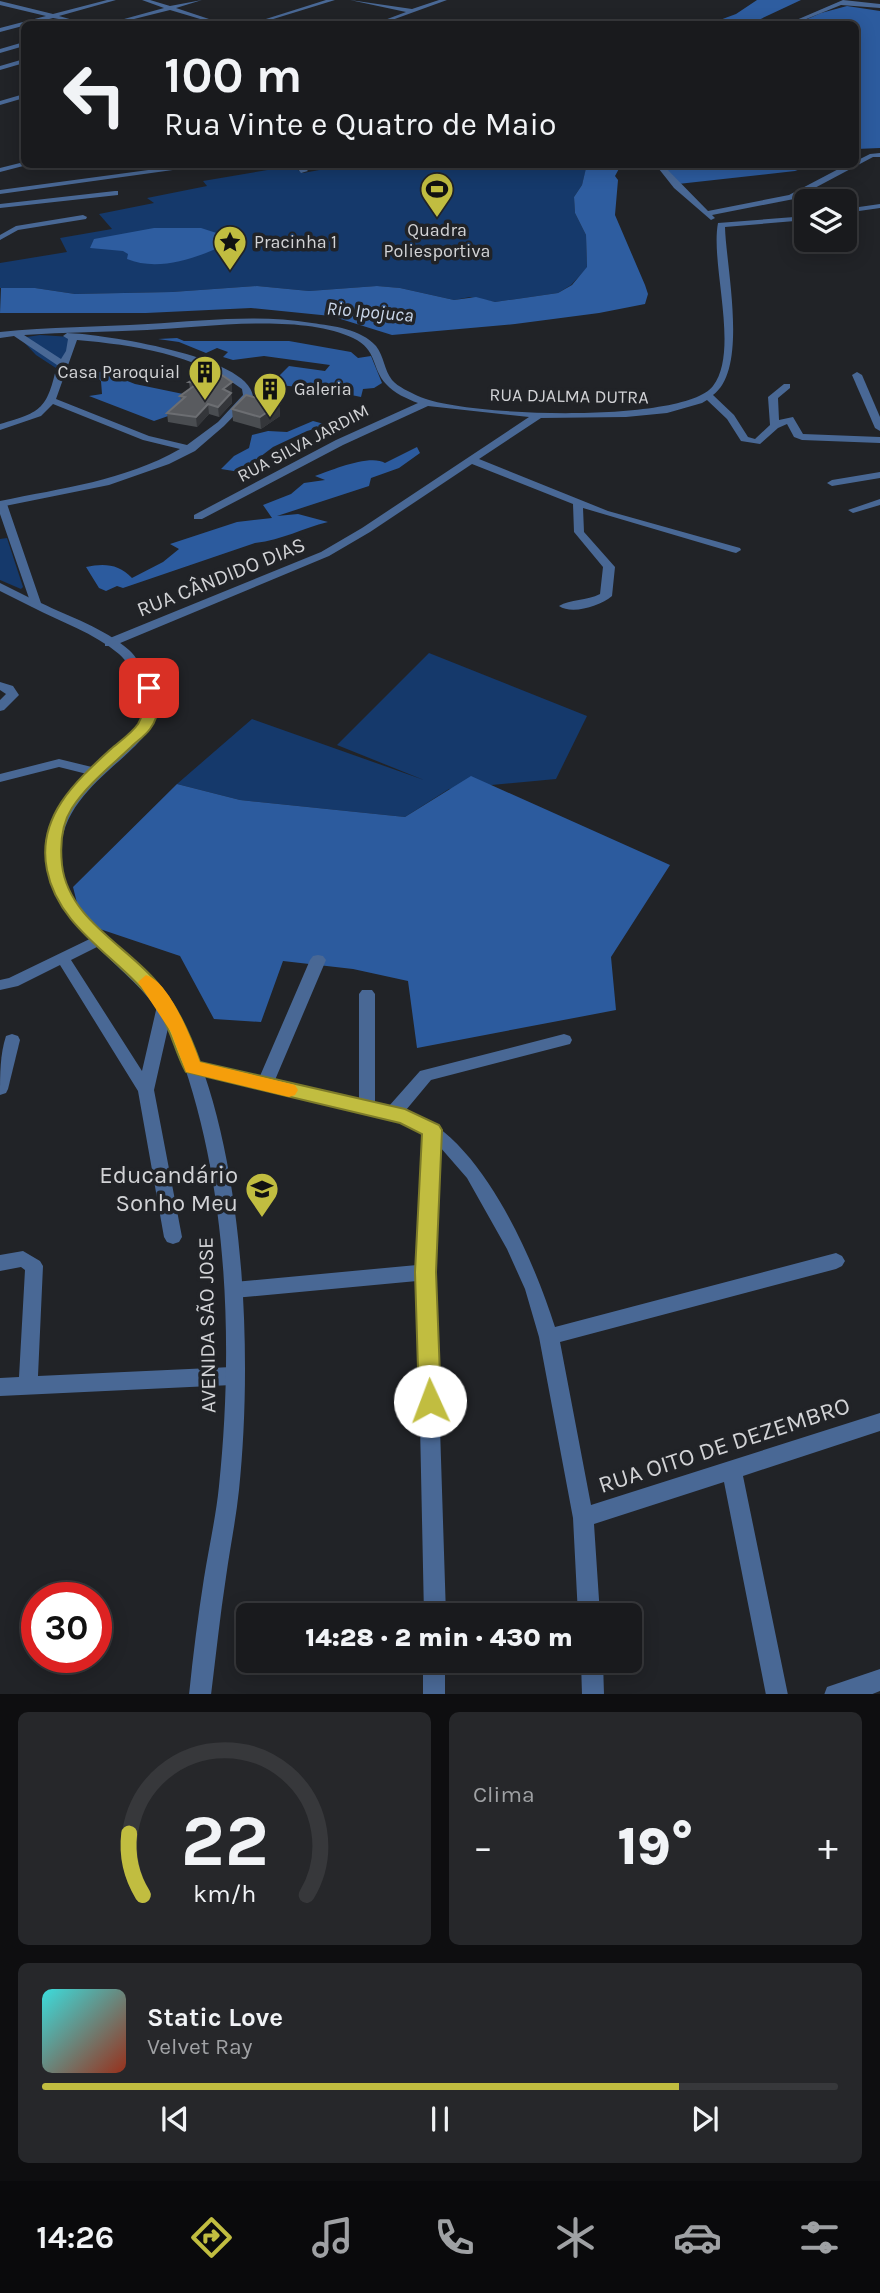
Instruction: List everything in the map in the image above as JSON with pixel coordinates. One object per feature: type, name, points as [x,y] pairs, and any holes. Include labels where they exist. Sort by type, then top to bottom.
[{"type":"street","points":[[1,3],[17,0]]},
{"type":"street","points":[[35,21],[113,0]]},
{"type":"street","points":[[145,0],[211,21]]},
{"type":"street","points":[[120,21],[199,0]]},
{"type":"street","points":[[263,21],[332,0]]},
{"type":"street","points":[[353,0],[413,12]]},
{"type":"street","points":[[386,21],[444,0]]},
{"type":"street","points":[[797,21],[848,0]]},
{"type":"street","points":[[1,3],[72,21]]},
{"type":"street","points":[[841,3],[880,6]]},
{"type":"street","points":[[0,32],[21,25]]},
{"type":"street","points":[[0,32],[21,41]]},
{"type":"street","points":[[0,51],[21,43]]},
{"type":"street","points":[[0,68],[21,62]]},
{"type":"street","points":[[0,103],[21,97]]},
{"type":"street","points":[[859,164],[872,155],[880,155]]},
{"type":"street","points":[[0,170],[21,165]]},
{"type":"street","points":[[0,192],[178,168]]},
{"type":"street","points":[[301,168],[304,172]]},
{"type":"street","points":[[662,168],[677,186],[721,225],[794,219]]},
{"type":"street","points":[[706,214],[780,200],[804,192],[850,168]]},
{"type":"street","points":[[0,206],[115,192]]},
{"type":"street","points":[[780,200],[789,206]]},
{"type":"street","points":[[857,209],[880,206]]},
{"type":"street","points":[[0,238],[16,229],[83,217]]},
{"type":"street","points":[[721,225],[726,301],[725,366],[718,387],[709,397],[731,417],[744,439],[754,442],[760,441],[775,426],[790,419],[797,435],[804,438],[880,440]]},
{"type":"street","points":[[0,226],[16,229]]},
{"type":"street","points":[[0,335],[255,321],[318,326],[352,335],[363,341],[377,354],[386,380],[402,392],[426,403]]},
{"type":"street","points":[[27,332],[142,346],[207,365],[237,380],[249,394],[229,416],[191,449],[158,467],[1,505],[36,605]]},
{"type":"street","points":[[15,333],[62,365]]},
{"type":"street","points":[[0,427],[34,417],[54,401],[62,365],[73,336]]},
{"type":"street","points":[[857,375],[876,409],[880,428]]},
{"type":"street","points":[[775,426],[773,397],[787,386]]},
{"type":"street","name":"RUA DJALMA DUTRA","points":[[426,403],[540,414],[644,414],[682,408],[709,397]]},
{"type":"street","points":[[54,401],[146,438],[191,449]]},
{"type":"street","name":"RUA SILVA JARDIM","points":[[198,517],[359,432],[426,403]]},
{"type":"street","name":"RUA CÂNDIDO DIAS","points":[[110,643],[300,566],[345,543],[540,414]]},
{"type":"street","points":[[472,460],[633,523],[736,550]]},
{"type":"street","points":[[832,483],[880,475]]},
{"type":"street","points":[[853,510],[880,502]]},
{"type":"street","points":[[565,606],[592,603],[606,596],[607,590],[609,567],[579,532],[578,503]]},
{"type":"street","name":"AVENIDA SÃO JOSE","points":[[0,586],[127,653],[149,688],[153,702],[144,727],[95,772],[64,807],[56,828],[53,849],[55,869],[70,907],[147,982],[180,1032],[193,1067],[227,1217],[234,1290],[230,1480],[200,1694]]},
{"type":"street","points":[[0,707],[12,698],[13,692],[4,688]]},
{"type":"street","points":[[0,778],[59,763],[95,772]]},
{"type":"street","points":[[0,985],[100,939]]},
{"type":"street","points":[[62,957],[146,1090],[173,1237]]},
{"type":"street","points":[[265,1084],[318,960]]},
{"type":"street","points":[[367,994],[367,1108]]},
{"type":"street","points":[[146,1090],[165,1006]]},
{"type":"street","points":[[0,1089],[12,1040]]},
{"type":"street","points":[[392,1114],[426,1075],[564,1040]]},
{"type":"street","points":[[193,1067],[405,1116],[432,1130],[454,1149],[473,1173],[503,1225],[534,1289],[549,1336],[583,1518],[588,1603]]},
{"type":"street","points":[[432,1130],[426,1272],[435,1603]]},
{"type":"street","points":[[0,1263],[23,1259],[34,1266],[28,1386]]},
{"type":"street","points":[[549,1336],[836,1261]]},
{"type":"street","points":[[234,1290],[426,1272]]},
{"type":"street","points":[[0,1387],[232,1376]]},
{"type":"street","name":"RUA OITO DE DEZEMBRO","points":[[583,1518],[880,1422]]},
{"type":"street","points":[[732,1471],[777,1694]]},
{"type":"street","points":[[434,1673],[434,1694]]},
{"type":"street","points":[[592,1673],[593,1694]]},
{"type":"street","points":[[843,1693],[880,1680]]},
{"type":"shaded area","points":[[847,6],[880,11],[880,148],[859,149],[859,21],[803,21]]},
{"type":"shaded area","points":[[279,168],[294,168],[303,173],[330,168],[586,168],[582,185],[574,197],[575,213],[586,235],[587,268],[571,285],[558,293],[495,302],[470,297],[454,300],[400,288],[377,286],[309,291],[257,286],[172,292],[75,294],[35,288],[0,288],[0,263],[67,252],[60,238],[112,229],[99,214],[154,203],[147,198],[207,186],[203,181]]},
{"type":"shaded area","points":[[664,168],[803,168],[795,171],[678,184]]},
{"type":"shaded area","points":[[40,335],[72,337],[62,372],[36,355],[20,338]]},
{"type":"shaded area","points":[[177,338],[184,341],[289,341],[351,352],[358,358],[371,356],[382,383],[374,388],[363,389],[361,397],[327,390],[315,397],[299,394],[307,388],[271,384],[289,366],[325,371],[330,365],[264,356],[233,360],[223,357],[228,352],[217,348],[206,353],[179,342],[158,339]]},
{"type":"shaded area","points":[[102,371],[135,384],[188,395],[171,415],[154,421],[89,396],[102,394],[101,381],[94,374]]},
{"type":"shaded area","points":[[313,421],[328,425],[307,431],[273,447],[240,472],[221,469],[234,456],[249,448],[252,435],[268,431],[287,432]]},
{"type":"shaded area","points":[[417,447],[420,453],[399,468],[371,478],[369,486],[277,516],[298,514],[328,522],[255,543],[123,588],[117,586],[106,591],[99,588],[86,567],[111,566],[132,578],[163,562],[179,549],[170,544],[237,522],[272,518],[263,505],[291,494],[304,483],[325,480],[315,476],[370,460],[385,463]]},
{"type":"shaded area","points":[[7,538],[23,587],[21,589],[0,580],[0,539]]},
{"type":"shaded area","points":[[429,653],[587,716],[556,779],[449,789],[405,817],[240,800],[177,784],[252,719],[424,780],[337,745]]},
{"type":"shaded area","points":[[471,776],[670,865],[611,957],[616,1010],[417,1048],[408,981],[353,969],[283,961],[261,1022],[214,1019],[180,956],[82,923],[73,887],[177,784],[240,800],[405,817]]},
{"type":"water","points":[[757,0],[801,0],[756,21],[717,21],[736,14]]},
{"type":"water","name":"Rio Ipojuca","points":[[586,168],[619,168],[615,176],[618,180],[615,215],[645,285],[648,294],[645,304],[515,324],[392,335],[331,316],[251,308],[146,313],[0,313],[1,288],[35,288],[75,294],[172,292],[257,286],[309,291],[377,286],[400,288],[454,300],[476,297],[495,302],[558,293],[572,285],[587,267],[586,235],[575,213],[574,197],[582,185]]},
{"type":"water","points":[[154,228],[201,228],[229,237],[226,244],[215,249],[165,264],[139,263],[127,259],[128,254],[123,251],[90,248],[94,239]]},
{"type":"building","points":[[213,369],[232,382],[223,389],[231,393],[218,407],[208,404],[196,417],[167,413],[185,397],[180,396],[198,383],[189,382]]},
{"type":"building","points":[[246,395],[279,404],[260,417],[232,409]]},
{"type":"slow traffic","points":[[146,982],[165,1006],[180,1032],[193,1067],[289,1090]]},
{"type":"place","name":"Quadra Poliesportiva","points":[[437,219]]},
{"type":"place","name":"Pracinha 1","points":[[230,272]]},
{"type":"place","name":"Casa Paroquial","points":[[205,402]]},
{"type":"place","name":"Galeria","points":[[270,419]]},
{"type":"place","name":"Educandário Sonho Meu","points":[[262,1219]]},
{"type":"route","points":[[149,688],[153,702],[144,727],[95,772],[64,807],[56,828],[53,849],[55,869],[62,890],[70,907],[85,925],[147,982],[165,1006],[180,1032],[193,1067],[405,1116],[432,1130],[426,1272],[430,1401]]}]
